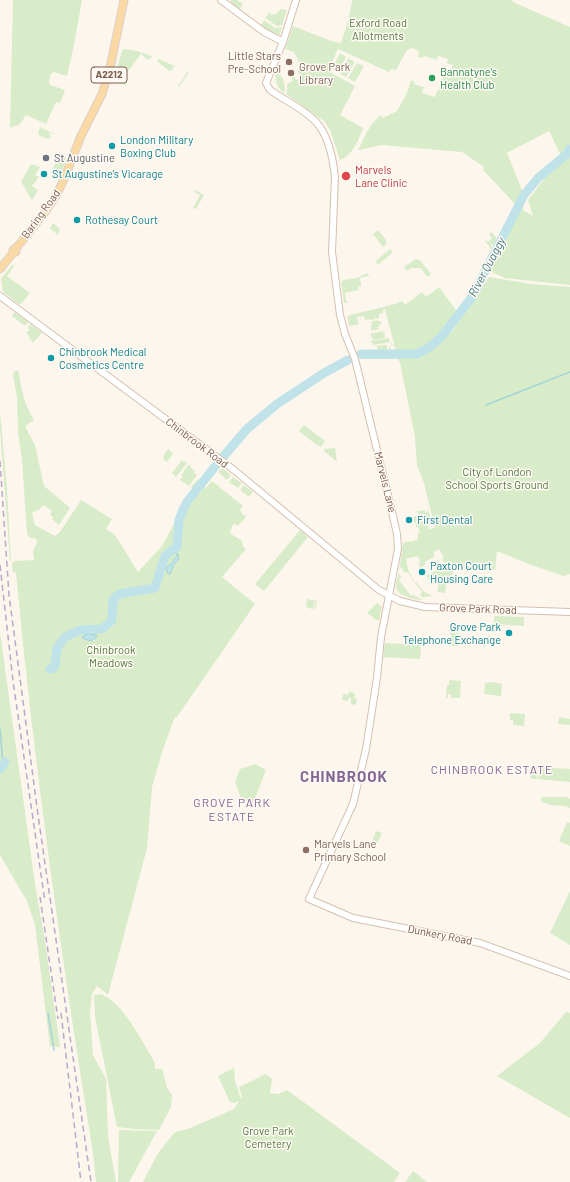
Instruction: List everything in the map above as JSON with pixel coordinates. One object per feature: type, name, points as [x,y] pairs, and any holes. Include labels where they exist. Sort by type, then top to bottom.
[{"type":"main road","name":"Baring Road","points":[[0,272],[0,269],[15,249],[45,212],[57,194],[64,179],[81,136],[102,94],[108,78],[124,0]]},
{"type":"street","points":[[222,0],[261,30],[283,42],[296,0]]},
{"type":"street","name":"Marvels Lane","points":[[283,42],[266,82],[267,86],[314,120],[325,135],[331,154],[335,176],[332,252],[340,315],[345,334],[355,359],[397,534],[398,549],[381,637],[370,732],[353,804],[309,899]]},
{"type":"street","name":"Chinbrook Road","points":[[0,296],[234,470],[379,590],[389,596]]},
{"type":"street","name":"Grove Park Road","points":[[389,596],[405,603],[425,607],[570,612]]},
{"type":"street","name":"Dunkery Road","points":[[309,899],[353,918],[480,943],[570,976]]},
{"type":"green space","points":[[13,0],[82,0],[67,76],[54,72],[51,74],[49,82],[50,85],[65,90],[60,103],[56,102],[46,124],[26,115],[20,124],[10,128]]},
{"type":"green space","points":[[231,0],[237,0],[243,4],[239,10],[232,5]]},
{"type":"green space","name":"Exford Road Allotments","points":[[353,0],[512,0],[513,2],[570,27],[570,285],[505,278],[487,270],[523,197],[515,204],[483,170],[484,167],[462,152],[381,145],[358,150],[373,122],[381,115],[383,118],[397,111],[407,93],[411,80],[415,82],[414,84],[424,87],[422,93],[435,97],[443,76],[449,78],[453,65],[447,63],[448,59],[438,56],[437,60],[424,56],[422,58],[418,57],[419,51],[412,48],[407,50],[396,70],[391,69],[389,72],[338,49],[328,71],[355,86],[340,115],[363,128],[351,151],[340,160],[330,130],[324,121],[286,94],[287,84],[293,81],[291,77],[294,76],[296,80],[301,78],[297,69],[300,68],[298,60],[294,52],[285,49],[293,26],[331,41],[341,43]],"holes":[[[549,131],[564,162],[547,175],[528,200],[533,216],[523,210],[524,195],[507,153]]]},
{"type":"green space","points":[[281,9],[287,10],[282,25],[277,26],[265,18],[270,12],[271,15],[273,15]]},
{"type":"green space","points":[[264,20],[275,28],[282,27],[279,36],[260,26]]},
{"type":"green space","points":[[122,50],[137,51],[152,57],[148,60],[141,54],[122,79],[127,83],[125,85],[115,77]]},
{"type":"green space","points":[[340,53],[346,57],[338,73],[332,69]]},
{"type":"green space","points":[[348,58],[355,62],[346,77],[340,74]]},
{"type":"green space","points":[[159,59],[188,72],[179,87],[178,86],[187,72],[174,66],[172,70],[169,71],[157,61]]},
{"type":"green space","points":[[357,63],[364,66],[355,82],[348,78]]},
{"type":"green space","points":[[277,70],[284,81],[284,93],[276,83],[275,77]]},
{"type":"green space","points":[[40,127],[55,134],[50,132],[49,134],[51,135],[49,139],[40,136],[38,134]]},
{"type":"green space","points":[[60,155],[67,158],[61,173],[52,170]]},
{"type":"green space","points":[[31,164],[40,167],[35,175],[39,177],[32,186],[38,190],[32,200],[21,182]]},
{"type":"green space","points":[[195,190],[204,195],[196,209],[193,208],[200,195],[194,192]]},
{"type":"green space","points":[[53,223],[60,229],[58,235],[47,226],[50,228]]},
{"type":"green space","points":[[378,230],[386,240],[386,244],[383,247],[373,234]]},
{"type":"green space","points":[[492,232],[497,239],[493,245],[491,245],[491,249],[485,241],[486,240],[488,242],[492,238],[489,234]]},
{"type":"green space","points":[[390,249],[393,252],[378,265],[375,261]]},
{"type":"green space","points":[[416,259],[420,260],[431,274],[427,277],[421,268],[411,268],[407,271],[404,267]]},
{"type":"green space","points":[[12,265],[15,265],[7,276],[30,293],[20,305],[3,292],[1,279]]},
{"type":"green space","points":[[367,273],[369,276],[368,277],[360,278],[361,286],[358,287],[359,290],[344,293],[346,294],[347,303],[344,303],[341,282],[343,280],[357,278]]},
{"type":"green space","name":"City of London School Sports Ground","points":[[489,277],[531,284],[570,287],[570,574],[563,576],[497,551],[495,570],[455,569],[446,586],[445,593],[438,592],[439,586],[431,582],[426,576],[446,565],[442,559],[444,558],[439,549],[433,553],[435,556],[425,562],[425,565],[420,568],[418,556],[406,559],[408,570],[414,580],[411,582],[413,579],[407,572],[405,573],[400,566],[403,543],[418,539],[418,533],[420,532],[416,525],[413,517],[419,515],[417,511],[425,510],[427,513],[428,509],[431,518],[428,525],[429,529],[435,528],[424,483],[417,465],[415,437],[400,363],[398,359],[360,359],[359,356],[418,355],[431,348],[433,349],[453,330]]},
{"type":"green space","points":[[439,287],[458,313],[434,342],[422,351],[416,353],[397,353],[394,345],[391,346],[391,341],[392,345],[394,344],[385,309],[383,310],[383,313],[379,314],[379,318],[365,320],[364,316],[359,316],[357,318],[359,324],[349,326],[347,317],[350,315],[402,301],[405,305],[422,292],[425,296],[429,295]]},
{"type":"green space","points":[[14,312],[28,322],[25,326],[12,316]]},
{"type":"green space","points":[[377,320],[381,321],[381,325],[374,328],[379,329],[371,331],[372,323],[368,323]]},
{"type":"green space","points":[[30,324],[42,333],[33,343],[26,332],[30,330],[28,328]]},
{"type":"green space","points":[[386,330],[382,332],[386,334],[384,335],[385,338],[373,340],[370,334]]},
{"type":"green space","points":[[389,338],[390,342],[374,345],[371,343],[371,341]]},
{"type":"green space","points":[[387,345],[387,350],[389,350],[390,346],[391,353],[378,353],[377,346]]},
{"type":"green space","name":"Chinbrook Meadows","points":[[14,371],[19,372],[24,397],[34,420],[25,426],[35,445],[44,486],[70,508],[59,525],[50,515],[52,511],[43,505],[40,509],[32,513],[35,525],[55,536],[60,532],[81,500],[112,519],[106,529],[115,535],[138,572],[162,546],[185,504],[192,502],[197,495],[201,493],[199,490],[202,485],[206,488],[212,481],[243,506],[240,510],[246,517],[236,526],[234,523],[230,532],[241,540],[242,545],[246,549],[222,577],[255,604],[177,717],[175,717],[163,749],[152,787],[147,848],[108,995],[97,986],[92,994],[90,1012],[93,1055],[106,1079],[108,1137],[116,1182],[96,1182],[93,1153],[70,1009],[40,791],[16,573],[13,572],[12,564],[14,561],[34,560],[33,551],[37,542],[36,539],[29,537],[27,534],[22,459],[18,433],[17,397],[13,376]]},
{"type":"green space","points":[[0,412],[7,487],[11,561],[0,429]]},
{"type":"green space","points":[[304,425],[325,441],[321,447],[299,431]]},
{"type":"green space","points":[[335,448],[337,462],[324,451],[324,449]]},
{"type":"green space","points":[[168,449],[173,453],[168,460],[174,453],[167,462],[163,459],[163,456]]},
{"type":"green space","points":[[182,460],[187,463],[176,477],[172,473]]},
{"type":"green space","points":[[188,465],[191,466],[191,468],[195,471],[194,473],[197,475],[189,486],[180,480],[183,477],[181,476]]},
{"type":"green space","points":[[222,468],[231,475],[227,480],[218,472]]},
{"type":"green space","points":[[205,476],[194,490],[191,487],[198,479],[200,481]]},
{"type":"green space","points":[[233,477],[242,483],[238,488],[229,482]]},
{"type":"green space","points":[[244,485],[253,492],[249,497],[240,490]]},
{"type":"green space","points":[[300,530],[308,537],[264,591],[255,584]]},
{"type":"green space","points":[[399,573],[401,577],[399,580],[411,596],[413,595],[423,600],[402,595],[399,592],[396,586]]},
{"type":"green space","points":[[416,582],[423,591],[433,596],[422,597],[420,595],[422,592],[415,583],[412,585]]},
{"type":"green space","points":[[307,599],[317,601],[315,610],[315,601],[313,609],[309,608],[309,606],[308,608],[306,607]]},
{"type":"green space","points":[[377,603],[382,607],[378,621],[367,613]]},
{"type":"green space","points":[[494,616],[524,617],[524,626],[494,624]]},
{"type":"green space","points":[[0,632],[35,884],[46,947],[60,1047],[50,1046],[35,925],[27,901],[0,855]]},
{"type":"green space","points":[[450,633],[461,634],[459,646],[450,646]]},
{"type":"green space","points":[[385,643],[421,645],[420,659],[383,657]]},
{"type":"green space","points":[[449,680],[461,681],[460,698],[451,698],[451,694],[448,694],[448,698],[446,698]]},
{"type":"green space","points":[[493,682],[502,684],[501,696],[484,694],[485,683]]},
{"type":"green space","points":[[349,692],[353,692],[355,695],[354,698],[357,699],[356,705],[351,704],[351,698],[348,698],[348,701],[342,700],[343,694],[348,695]]},
{"type":"green space","points":[[510,713],[525,714],[524,726],[513,725],[513,720],[510,720]]},
{"type":"green space","points":[[559,717],[570,719],[570,725],[558,724]]},
{"type":"green space","points":[[255,764],[266,770],[253,804],[241,798],[235,782],[240,769]]},
{"type":"green space","points":[[530,767],[537,767],[537,779],[530,777]]},
{"type":"green space","points":[[539,767],[570,769],[570,782],[538,779]]},
{"type":"green space","points":[[542,797],[567,797],[570,799],[570,808],[544,803],[541,801]]},
{"type":"green space","points":[[567,822],[570,823],[570,846],[559,841]]},
{"type":"green space","points":[[376,831],[382,833],[376,846],[371,844]]},
{"type":"green space","points":[[570,891],[570,945],[550,933]]},
{"type":"green space","points":[[101,994],[109,998],[123,1012],[136,1030],[155,1063],[155,1069],[162,1069],[167,1087],[172,1096],[171,1107],[159,1130],[117,1127],[95,1017],[94,995]]},
{"type":"green space","points":[[566,1012],[570,1013],[570,1118],[497,1076],[540,1043]]},
{"type":"green space","name":"Grove Park Cemetery","points":[[234,1068],[235,1081],[241,1099],[242,1097],[239,1087],[266,1074],[272,1079],[270,1093],[279,1094],[287,1090],[400,1173],[394,1182],[143,1182],[158,1153],[175,1132],[188,1129],[234,1109],[239,1101],[235,1103],[230,1102],[218,1076]]},
{"type":"green space","points":[[119,1130],[157,1131],[129,1182],[118,1182]]},
{"type":"green space","points":[[413,1171],[427,1182],[405,1182]]},
{"type":"water","points":[[178,555],[179,559],[174,564],[170,574],[168,574],[166,568]]},
{"type":"water","points":[[89,634],[96,635],[97,637],[91,641],[82,638],[83,636]]},
{"type":"waterway","name":"River Quaggy","points":[[361,354],[417,354],[430,347],[442,336],[472,297],[524,195],[538,178],[566,155],[570,149]]},
{"type":"waterway","name":"River Quaggy","points":[[451,323],[452,327]]},
{"type":"waterway","name":"River Quaggy","points":[[223,457],[247,429],[277,404],[324,373],[348,360]]},
{"type":"waterway","points":[[486,405],[570,372]]},
{"type":"waterway","name":"River Quaggy","points":[[50,669],[55,666],[57,648],[65,637],[80,630],[102,629],[112,620],[113,600],[119,594],[155,588],[165,556],[177,547],[179,520],[183,510],[187,502],[217,464]]},
{"type":"waterway","name":"River Quaggy","points":[[176,547],[176,553],[178,555]]},
{"type":"waterway","points":[[0,729],[3,764]]},
{"type":"waterway","name":"River Quaggy","points":[[0,769],[5,762]]},
{"type":"waterway","points":[[48,1013],[54,1050]]},
{"type":"railway","points":[[0,461],[9,595],[38,815],[91,1182]]},
{"type":"railway","points":[[0,565],[13,681],[45,902]]},
{"type":"railway","points":[[40,897],[58,1019]]},
{"type":"railway","points":[[61,1013],[81,1182]]},
{"type":"place","name":"Little Stars Pre-School","points":[[289,62]]},
{"type":"place","name":"Grove Park Library","points":[[291,73]]},
{"type":"place","name":"Bannatyne's Health Club","points":[[432,78]]},
{"type":"place","name":"London Military Boxing Club","points":[[112,146]]},
{"type":"place","name":"St Augustine","points":[[46,158]]},
{"type":"place","name":"St Augustine's Vicarage","points":[[44,174]]},
{"type":"place","name":"Marvels Lane Clinic","points":[[346,176]]},
{"type":"place","name":"Rothesay Court","points":[[77,220]]},
{"type":"place","name":"Chinbrook Medical Cosmetics Centre","points":[[51,358]]},
{"type":"place","name":"First Dental","points":[[409,520]]},
{"type":"place","name":"Paxton Court Housing Care","points":[[422,572]]},
{"type":"place","name":"Grove Park Telephone Exchange","points":[[509,633]]},
{"type":"place","name":"Marvels Lane Primary School","points":[[306,850]]},
{"type":"district","name":"CHINBROOK ESTATE","points":[[492,770]]},
{"type":"district","name":"CHINBROOK","points":[[344,777]]},
{"type":"district","name":"GROVE PARK ESTATE","points":[[232,810]]}]
